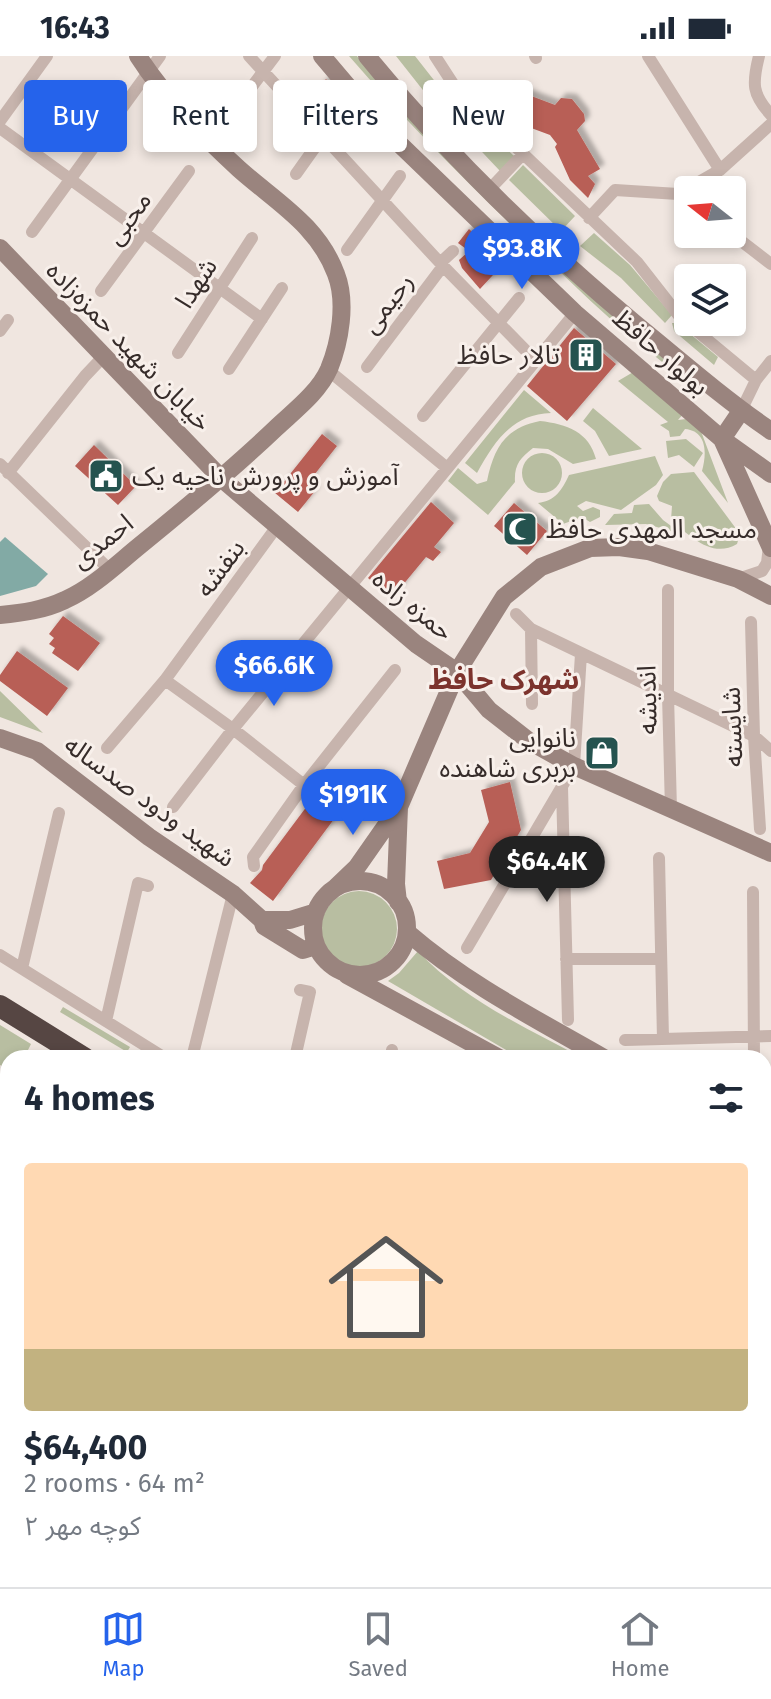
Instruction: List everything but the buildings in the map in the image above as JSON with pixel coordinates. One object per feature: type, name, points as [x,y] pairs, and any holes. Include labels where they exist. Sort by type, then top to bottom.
[{"type":"highway","points":[[0,1006],[73,1050]]},
{"type":"street","points":[[0,121],[47,56]]},
{"type":"street","points":[[32,232],[143,64],[160,56]]},
{"type":"street","points":[[249,56],[273,82]]},
{"type":"street","points":[[257,81],[275,56]]},
{"type":"street","name":"بولوار حافظ","points":[[322,56],[384,129],[627,360],[722,439],[771,474]]},
{"type":"street","name":"بولوار حافظ","points":[[367,56],[439,140],[488,191],[609,303],[741,411],[771,431]]},
{"type":"street","points":[[435,56],[459,93],[637,262],[680,317],[756,380]]},
{"type":"street","points":[[648,56],[720,170]]},
{"type":"street","points":[[759,56],[755,71],[757,100],[771,115]]},
{"type":"street","points":[[143,64],[214,147],[303,221],[329,258],[337,276],[341,319],[328,370],[447,468]]},
{"type":"street","points":[[712,176],[771,124]]},
{"type":"street","points":[[0,128],[262,319]]},
{"type":"street","points":[[296,174],[311,152]]},
{"type":"street","points":[[339,152],[442,265],[535,360]]},
{"type":"street","points":[[488,191],[523,154]]},
{"type":"street","name":"محبی","points":[[101,291],[189,171]]},
{"type":"street","points":[[347,250],[400,176]]},
{"type":"street","points":[[589,218],[615,190],[674,197]]},
{"type":"street","name":"شهدا","points":[[178,353],[252,238]]},
{"type":"street","points":[[746,245],[771,264]]},
{"type":"street","name":"خیابان شهید حمزه‌زاده","points":[[0,248],[222,479]]},
{"type":"street","name":"رحیمی","points":[[367,367],[453,251]]},
{"type":"street","points":[[229,369],[282,288]]},
{"type":"street","points":[[423,416],[519,298]]},
{"type":"street","points":[[173,807],[233,729],[570,319]]},
{"type":"street","points":[[103,357],[4,469],[110,570]]},
{"type":"street","points":[[738,579],[762,571],[770,547],[722,439],[741,411],[756,380],[771,361]]},
{"type":"street","name":"احمدی","points":[[0,615],[38,610],[66,600],[110,570],[222,479],[308,397],[328,370]]},
{"type":"street","name":"حمزه زاده","points":[[222,479],[416,644],[457,672],[489,710],[529,741],[574,766],[771,853]]},
{"type":"street","name":"بنفشه","points":[[107,748],[165,680],[278,525]]},
{"type":"street","points":[[484,1050],[338,970],[316,946],[313,927],[323,899],[357,867],[399,807],[457,672],[504,597],[541,567],[590,548],[619,547],[648,551],[738,579],[771,596]]},
{"type":"street","name":"اندیشه","points":[[668,590],[671,810]]},
{"type":"street","points":[[516,614],[531,629],[754,736],[771,751]]},
{"type":"street","name":"شایسته","points":[[751,622],[760,829]]},
{"type":"street","points":[[531,629],[532,704]]},
{"type":"street","points":[[467,948],[574,766],[581,654]]},
{"type":"street","points":[[254,866],[253,857],[304,785],[395,670]]},
{"type":"street","points":[[165,680],[304,785]]},
{"type":"street","name":"شهید ودود صدساله","points":[[0,738],[37,751],[149,837],[233,894],[262,920],[264,926],[303,950],[316,946]]},
{"type":"street","points":[[562,787],[568,1020]]},
{"type":"street","points":[[399,807],[396,884],[408,933],[454,970],[530,1018],[589,1050]]},
{"type":"street","points":[[22,968],[59,813]]},
{"type":"street","points":[[659,858],[663,1039]]},
{"type":"street","points":[[334,889],[362,881],[376,885],[398,902]]},
{"type":"street","points":[[106,1021],[138,883],[148,886]]},
{"type":"street","points":[[753,892],[754,1050]]},
{"type":"street","points":[[194,1050],[233,894]]},
{"type":"street","points":[[262,920],[290,920],[316,912]]},
{"type":"street","points":[[338,970],[353,975],[369,974],[384,968],[396,958],[408,933]]},
{"type":"street","points":[[0,955],[152,1050]]},
{"type":"street","points":[[566,959],[661,959]]},
{"type":"street","points":[[297,1050],[310,992],[300,990]]},
{"type":"street","points":[[625,1040],[771,1036]]},
{"type":"green space","points":[[349,56],[357,56],[377,80],[371,80]]},
{"type":"green space","points":[[396,56],[415,56],[434,80],[423,80],[423,90]]},
{"type":"green space","points":[[407,112],[423,127],[423,136],[407,119]]},
{"type":"green space","points":[[438,152],[449,152],[705,394],[609,317]]},
{"type":"green space","points":[[482,152],[510,152],[514,156],[500,171]]},
{"type":"green space","points":[[523,165],[575,216],[561,231],[509,180]]},
{"type":"green space","points":[[594,233],[630,265],[672,315],[665,323],[621,278],[580,246]]},
{"type":"green space","points":[[680,336],[693,336],[718,357],[714,365]]},
{"type":"green space","points":[[635,371],[684,413],[678,420],[686,419],[699,426],[728,503],[702,471],[705,450],[698,434],[685,429],[680,436],[670,437],[669,431],[660,425],[668,422],[618,381]]},
{"type":"green space","points":[[524,390],[551,413],[525,418],[515,424],[490,451],[477,473],[465,463]]},
{"type":"green space","points":[[593,408],[642,449],[609,456],[595,431],[583,421]]},
{"type":"green space","points":[[540,421],[576,431],[588,442],[596,459],[573,464],[548,449],[533,448],[519,462],[515,482],[488,515],[448,481],[458,468],[477,484],[487,481],[493,459],[503,441],[518,429]]},
{"type":"green space","points":[[686,439],[703,453],[694,467],[679,455],[668,458],[666,441]]},
{"type":"green space","points":[[542,453],[556,459],[562,473],[556,487],[542,493],[528,487],[522,473],[528,459]]},
{"type":"green space","points":[[655,456],[663,475],[656,485],[621,510],[586,501],[577,506],[583,511],[593,507],[600,510],[600,517],[590,522],[582,517],[563,524],[538,503],[557,494],[569,475]]},
{"type":"green space","points":[[694,472],[740,534],[737,544],[719,549],[702,544],[671,520],[672,506],[659,501],[657,496],[663,482],[671,474]]},
{"type":"green space","points":[[649,504],[663,520],[682,534],[646,524],[605,525],[614,514],[632,513],[634,505]]},
{"type":"green space","points":[[0,691],[43,733],[0,717]]},
{"type":"green space","points":[[359,891],[374,894],[386,902],[394,914],[397,929],[394,944],[386,956],[374,964],[359,967],[344,964],[332,956],[324,944],[321,929],[324,914],[332,902],[344,894]]},
{"type":"green space","points":[[418,951],[474,998],[567,1050],[506,1050],[388,981]]},
{"type":"green space","points":[[63,1007],[130,1047],[124,1050],[60,1012]]},
{"type":"green space","points":[[0,1025],[31,1044],[28,1050],[0,1050]]},
{"type":"water","points":[[5,537],[48,574],[36,586],[0,596],[0,542]]},
{"type":"place","name":"تالار حافظ","points":[[586,355]]},
{"type":"place","name":"آموزش و پرورش ناحیه یک","points":[[106,476]]},
{"type":"place","name":"مسجد المهدی حافظ","points":[[520,529]]},
{"type":"place","name":"نانوایی بربری شاهنده","points":[[602,753]]},
{"type":"district","name":"شهرک حافظ","points":[[504,679]]}]
